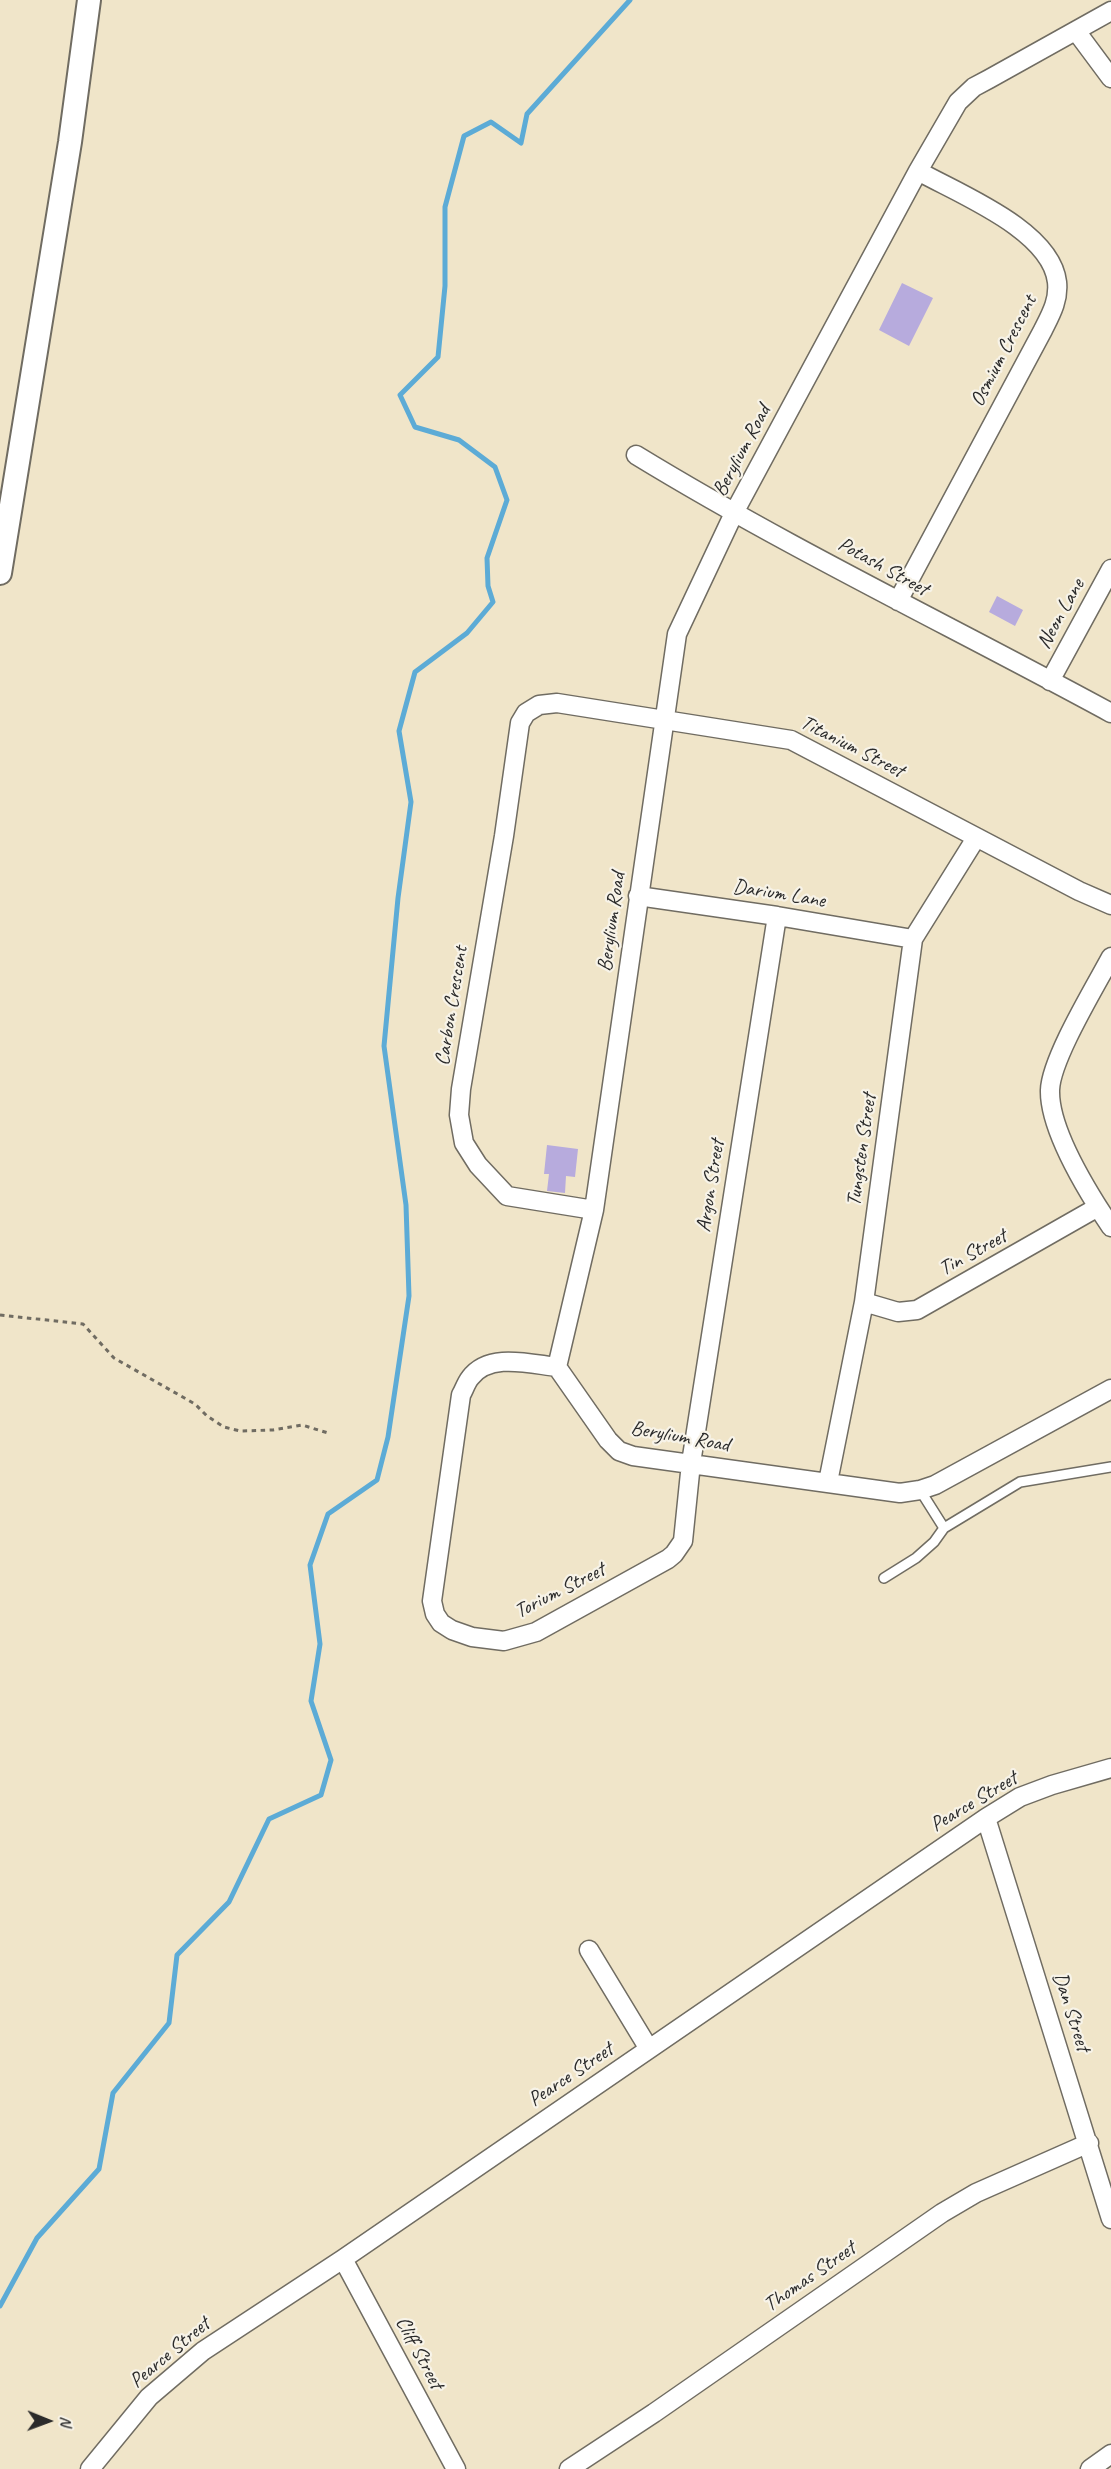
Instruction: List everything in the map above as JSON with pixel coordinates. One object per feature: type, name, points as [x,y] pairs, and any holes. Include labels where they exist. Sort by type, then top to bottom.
[{"type":"street","points":[[0,573],[70,142],[89,0]]},
{"type":"street","name":"Berylium Road","points":[[1111,11],[974,87],[958,102],[918,171],[735,511],[677,634],[594,1210],[557,1367],[599,1428],[619,1451],[633,1456],[900,1493],[934,1485],[1111,1389]]},
{"type":"street","points":[[1076,31],[1111,78]]},
{"type":"street","name":"Osmium Crescent","points":[[898,601],[1043,330],[1055,305],[1057,282],[1052,265],[1042,249],[1020,227],[918,171]]},
{"type":"street","name":"Potash Street","points":[[636,455],[898,601],[1111,713]]},
{"type":"street","name":"Neon Lane","points":[[1050,681],[1111,570]]},
{"type":"street","name":"Titanium Street","points":[[520,723],[534,708],[549,703],[791,740],[975,838],[1111,905]]},
{"type":"street","name":"Carbon Crescent","points":[[520,723],[504,836],[461,1089],[459,1115],[464,1143],[478,1165],[507,1196],[594,1210]]},
{"type":"street","name":"Tungsten Street","points":[[828,1482],[864,1302],[913,939],[975,838]]},
{"type":"street","name":"Darium Lane","points":[[638,896],[913,939]]},
{"type":"street","name":"Argon Street","points":[[691,1463],[777,916]]},
{"type":"street","points":[[1111,957],[1060,1056],[1050,1090],[1059,1130],[1098,1207],[1111,1227]]},
{"type":"street","name":"Tin Street","points":[[864,1302],[898,1312],[917,1310],[1098,1207]]},
{"type":"street","name":"Torium Street","points":[[557,1367],[509,1361],[483,1368],[471,1377],[461,1395],[432,1601],[435,1614],[441,1623],[452,1630],[488,1640],[504,1641],[521,1638],[536,1632],[674,1554],[683,1540],[691,1463]]},
{"type":"street","name":"Pearce Street","points":[[90,2469],[149,2397],[203,2351],[343,2259],[986,1818],[1020,1797],[1111,1768]]},
{"type":"street","name":"Dan Street","points":[[986,1818],[1111,2219]]},
{"type":"street","points":[[589,1950],[649,2049]]},
{"type":"street","name":"Thomas Street","points":[[569,2469],[654,2413],[942,2213],[976,2193],[1089,2143]]},
{"type":"street","name":"Cliff Street","points":[[343,2259],[456,2469]]},
{"type":"street","points":[[1090,2469],[1111,2454]]},
{"type":"lane","points":[[884,1578],[916,1558],[934,1542],[945,1528],[1020,1482],[1111,1467]]},
{"type":"lane","points":[[920,1490],[945,1528]]},
{"type":"path","points":[[0,1315],[83,1324],[114,1358],[195,1404],[207,1416],[224,1427],[240,1431],[273,1430],[302,1425],[328,1433]]},
{"type":"building","points":[[902,283],[933,298],[909,346],[879,330]]},
{"type":"building","points":[[997,596],[1023,610],[1015,626],[989,612]]},
{"type":"building","points":[[547,1145],[578,1149],[575,1177],[566,1176],[565,1193],[547,1191],[549,1174],[544,1174]]},
{"type":"waterway","points":[[0,2306],[37,2238],[99,2169],[113,2093],[169,2023],[177,1955],[229,1902],[269,1819],[321,1795],[331,1760],[311,1701],[320,1644],[310,1565],[328,1514],[377,1480],[388,1437],[409,1296],[406,1205],[384,1046],[398,898],[411,802],[399,731],[415,672],[467,633],[493,602],[488,586],[487,558],[507,500],[495,467],[459,440],[415,427],[400,395],[438,357],[445,286],[445,207],[464,136],[491,122],[521,143],[527,114],[630,0]]}]
